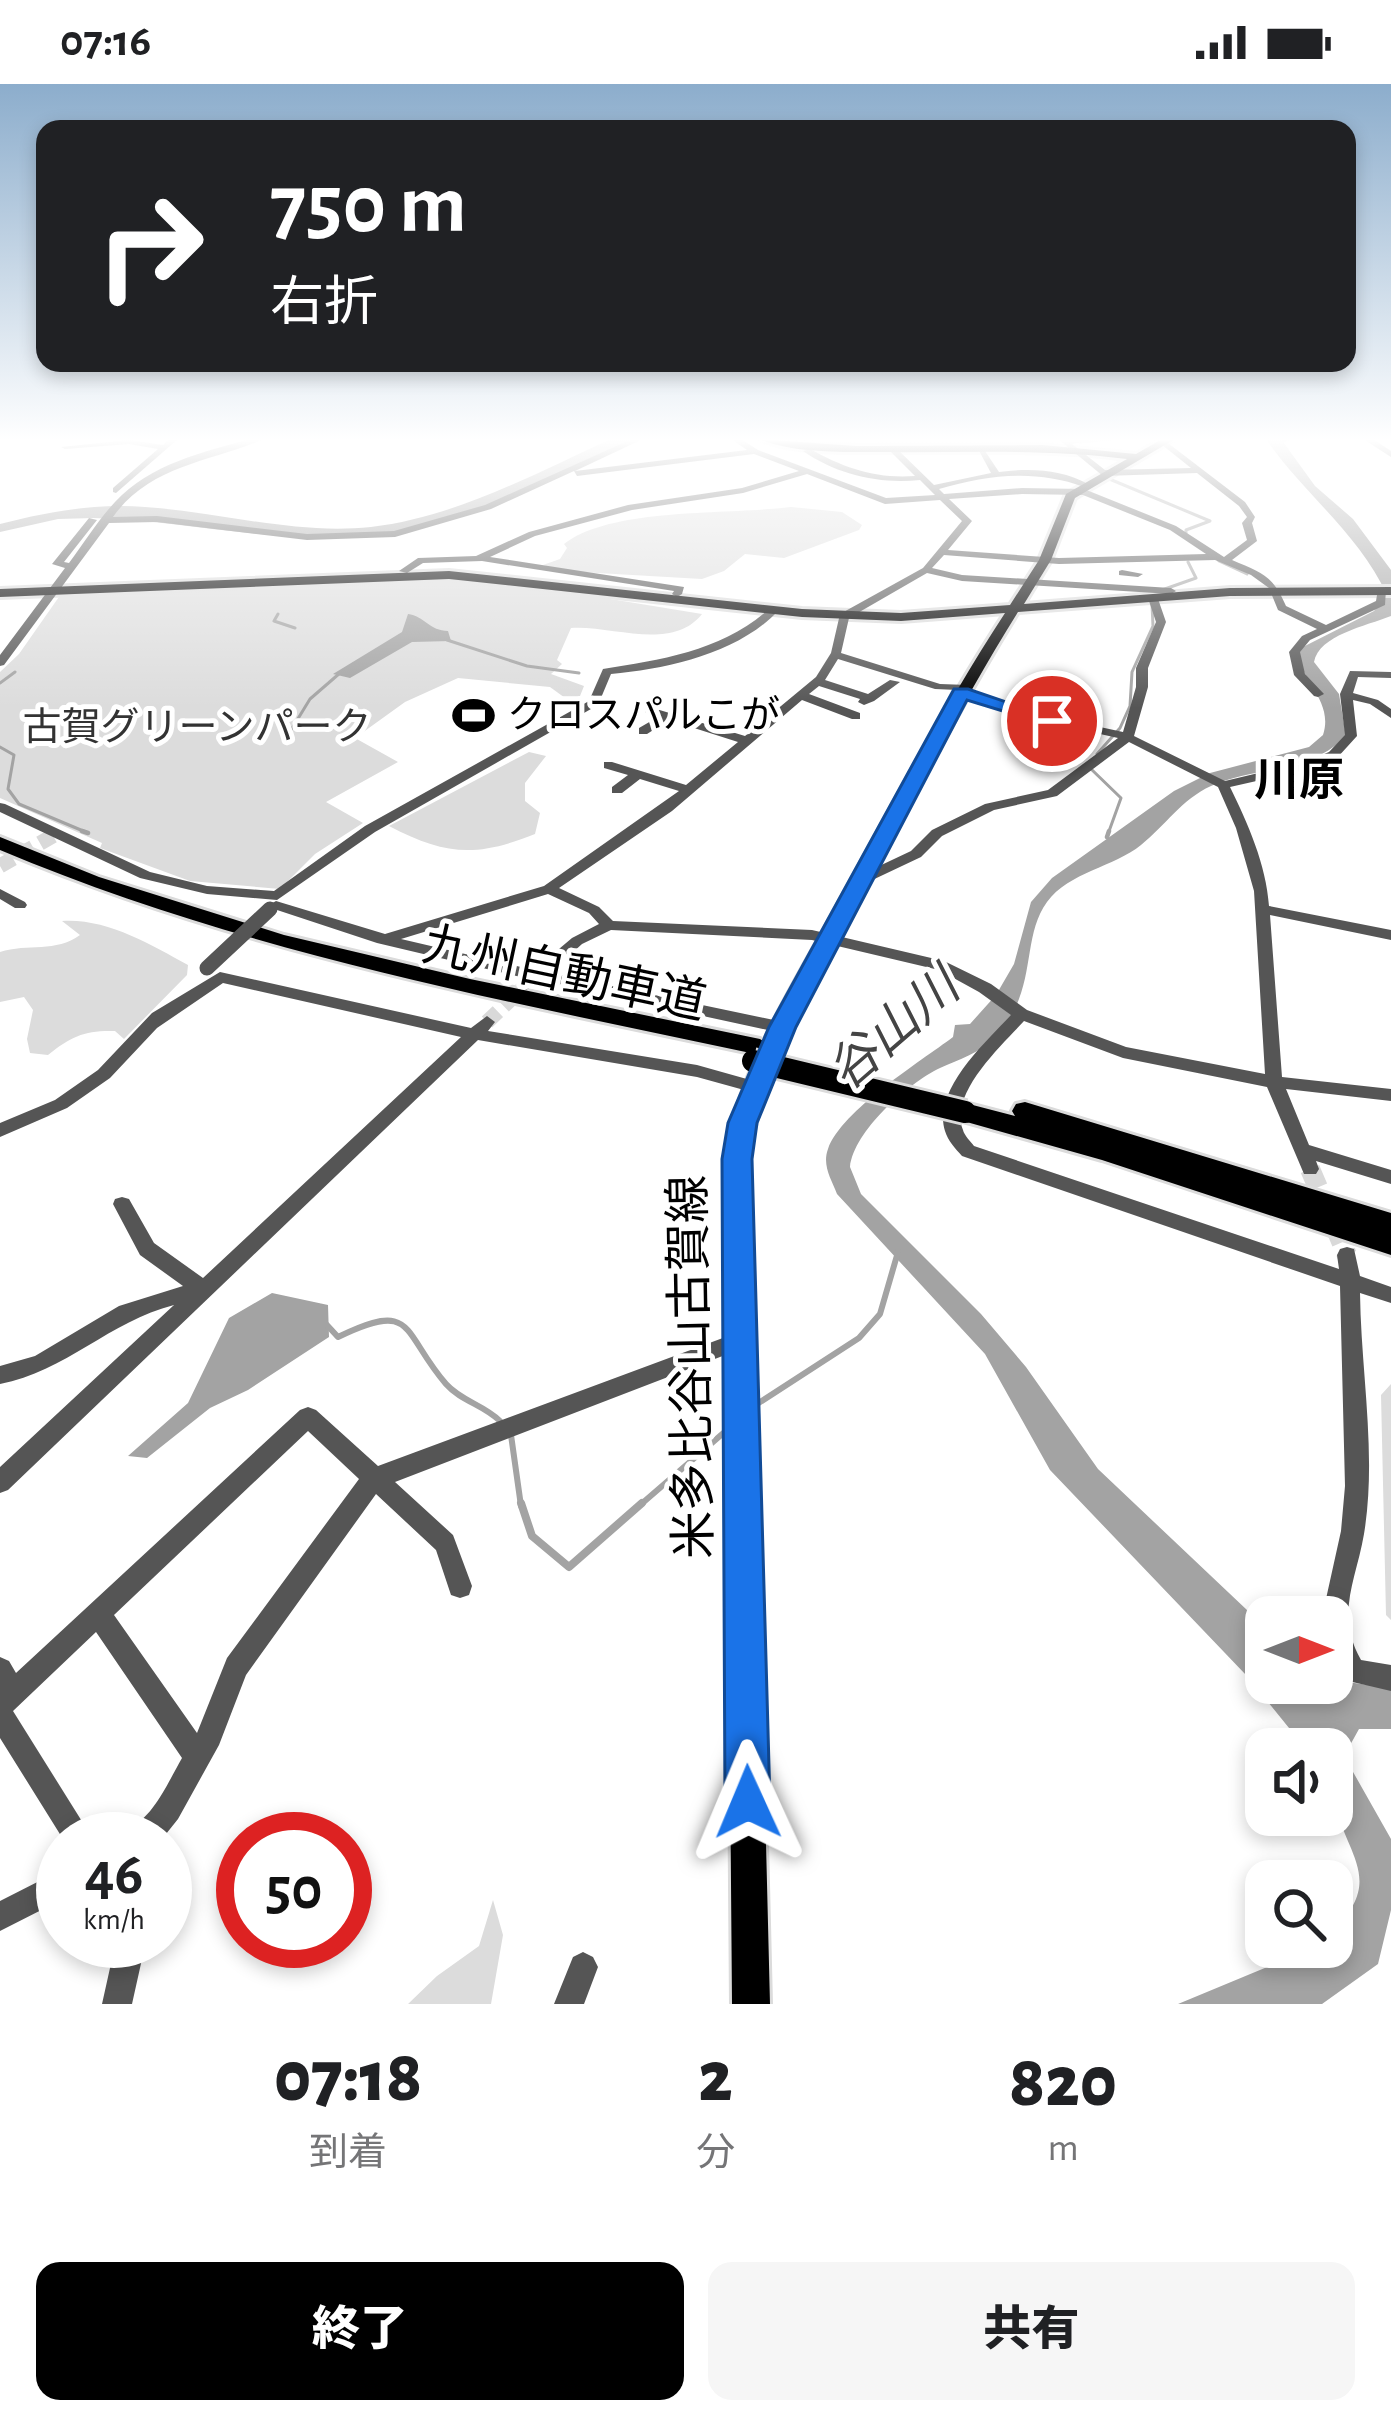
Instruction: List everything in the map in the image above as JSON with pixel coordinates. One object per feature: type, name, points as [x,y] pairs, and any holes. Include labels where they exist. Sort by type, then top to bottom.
[{"type":"highway","name":"九州自動車道","points":[[0,843],[124,894],[304,949],[756,1065]]},
{"type":"highway","name":"九州自動車道","points":[[0,859],[135,914],[302,963],[756,1065],[968,1104],[1383,1220]]},
{"type":"highway","name":"九州自動車道","points":[[968,1104],[1391,1244]]},
{"type":"main road","name":"米多比谷山古賀線","points":[[751,2004],[737,1159],[756,1065],[782,1027],[963,690],[1031,586],[1060,529]]},
{"type":"main road","points":[[57,588],[409,566],[847,614],[1010,614],[1048,603],[1171,591],[1386,589]]},
{"type":"main road","points":[[0,590],[449,575],[774,610],[1010,614],[1275,588]]},
{"type":"main road","points":[[1031,586],[1032,598],[1048,603]]},
{"type":"street","points":[[74,566],[57,564],[85,529]]},
{"type":"street","points":[[0,663],[100,529]]},
{"type":"street","points":[[233,529],[307,538],[419,529]]},
{"type":"street","points":[[478,559],[552,529]]},
{"type":"street","points":[[382,940],[549,889],[688,790],[818,682],[835,655],[847,614],[926,570],[960,529]]},
{"type":"street","points":[[1174,529],[1275,588],[1282,608],[1326,629]]},
{"type":"street","points":[[942,552],[1045,560],[1220,559],[1252,541],[1249,529]]},
{"type":"street","points":[[411,531],[409,566],[478,559],[517,561],[560,574],[680,589],[677,594]]},
{"type":"street","points":[[1113,561],[1123,575],[1138,574]]},
{"type":"street","points":[[926,570],[1031,586],[1171,591]]},
{"type":"street","points":[[1318,694],[1300,675],[1294,652],[1306,638],[1381,603],[1386,589]]},
{"type":"street","points":[[861,880],[916,854],[937,833],[990,807],[1052,793],[1128,736],[1142,687],[1142,668],[1162,622],[1153,598]]},
{"type":"street","points":[[0,1130],[62,1104],[104,1075],[274,903],[370,829],[594,703],[607,671],[658,664],[712,646],[774,610]]},
{"type":"street","points":[[835,655],[963,690],[1010,711],[1128,736],[1223,785],[1250,848],[1263,909],[1274,1082],[1306,1159],[1391,1177]]},
{"type":"street","points":[[1223,785],[1333,755],[1351,736],[1346,694],[1354,673],[1391,675]]},
{"type":"street","points":[[802,696],[852,714],[899,684],[872,674]]},
{"type":"street","points":[[818,682],[869,699]]},
{"type":"street","points":[[1346,694],[1391,713]]},
{"type":"street","points":[[649,710],[746,740]]},
{"type":"street","points":[[643,731],[667,716]]},
{"type":"street","points":[[608,764],[688,790]]},
{"type":"street","points":[[617,790],[638,774]]},
{"type":"street","points":[[0,807],[145,875],[274,903],[382,940],[532,980],[782,1027]]},
{"type":"street","points":[[549,889],[594,910],[609,925]]},
{"type":"street","points":[[0,893],[20,904]]},
{"type":"street","points":[[1263,909],[1391,935]]},
{"type":"street","points":[[532,980],[577,941],[609,925],[830,938],[861,950],[944,966],[986,988],[1019,1013],[1123,1052],[1274,1082],[1391,1095]]},
{"type":"street","points":[[150,1025],[220,977],[697,1071],[756,1065]]},
{"type":"street","points":[[1019,1013],[961,1080],[951,1117],[954,1136],[968,1151],[1001,1166],[1350,1267],[1391,1295]]},
{"type":"street","points":[[0,1482],[481,1028]]},
{"type":"street","points":[[122,1204],[147,1249],[204,1291]]},
{"type":"street","points":[[1350,1267],[1353,1532],[1338,1579],[1335,1627],[1338,1647],[1353,1672],[1391,1678]]},
{"type":"street","points":[[0,1375],[50,1361],[106,1322],[172,1294],[204,1291]]},
{"type":"street","points":[[161,1812],[197,1756],[236,1667],[373,1479],[739,1341]]},
{"type":"street","points":[[65,1812],[3,1696],[98,1615],[308,1417],[445,1543],[460,1586]]},
{"type":"street","points":[[98,1615],[197,1756]]},
{"type":"street","points":[[0,1917],[36,1897]]},
{"type":"street","points":[[569,2004],[583,1967]]},
{"type":"street","points":[[117,2004],[125,1968]]},
{"type":"green space","points":[[860,529],[784,558],[745,554],[724,571],[702,579],[563,571],[543,565],[560,559],[567,548],[564,544],[585,532]]},
{"type":"green space","name":"古賀グリーンパーク","points":[[476,577],[586,591],[586,595],[702,614],[675,632],[658,634],[571,628],[557,660],[562,664],[551,674],[584,686],[578,701],[572,703],[550,687],[458,678],[405,702],[355,738],[398,762],[326,802],[363,823],[315,854],[280,889],[190,881],[100,848],[102,843],[0,798],[0,672],[19,654],[61,594]]},
{"type":"green space","points":[[529,752],[546,756],[525,783],[525,801],[540,813],[535,834],[495,847],[461,850],[427,843],[389,826]]},
{"type":"green space","points":[[62,921],[127,934],[188,965],[187,975],[124,1039],[115,1031],[87,1033],[48,1055],[30,1053],[27,1039],[33,1010],[24,997],[0,1002],[0,952],[61,944],[80,935]]},
{"type":"green space","points":[[1391,1384],[1391,1620],[1386,1615],[1381,1395]]},
{"type":"green space","points":[[493,1900],[503,1935],[491,2004],[408,2004],[479,1946]]},
{"type":"shaded area","points":[[211,529],[331,529],[415,529],[328,538]]},
{"type":"shaded area","points":[[1342,529],[1360,529],[1391,570],[1391,616],[1334,638],[1314,662],[1339,694],[1346,736],[1315,757],[1201,791],[1141,845],[1056,892],[1039,917],[1024,984],[1009,1020],[982,1048],[927,1075],[898,1097],[861,1139],[850,1167],[861,1194],[981,1314],[1026,1367],[1098,1469],[1245,1608],[1245,1674],[1050,1470],[985,1354],[837,1194],[826,1161],[836,1134],[849,1119],[953,1037],[955,1025],[970,1024],[996,995],[1014,964],[1031,902],[1052,878],[1174,791],[1210,773],[1309,747],[1323,735],[1321,702],[1297,650],[1374,611],[1387,595]]},
{"type":"shaded area","points":[[408,614],[448,631],[451,641],[412,642],[350,678],[333,674],[402,632]]},
{"type":"shaded area","points":[[272,1293],[328,1305],[329,1337],[248,1390],[210,1408],[147,1458],[128,1456],[188,1403],[229,1318]]},
{"type":"shaded area","points":[[1353,1683],[1391,1688],[1391,1729],[1359,1729],[1353,1740],[1353,1728],[1289,1728],[1270,1704],[1353,1704]]},
{"type":"shaded area","points":[[1353,1772],[1391,1839],[1391,1910],[1378,1964],[1322,2004],[1178,2004],[1265,1968],[1353,1968],[1358,1867],[1346,1836],[1353,1836]]},
{"type":"waterway","points":[[1186,537],[1190,529]]},
{"type":"waterway","points":[[1219,561],[1247,574]]},
{"type":"waterway","points":[[1162,590],[1196,578],[1188,562]]},
{"type":"waterway","points":[[1097,754],[1120,728],[1130,706],[1132,672],[1153,626],[1152,604]]},
{"type":"waterway","points":[[278,614],[274,621],[295,628]]},
{"type":"waterway","points":[[447,640],[527,666],[579,673]]},
{"type":"waterway","points":[[0,683],[15,672]]},
{"type":"waterway","points":[[288,735],[310,699],[340,673]]},
{"type":"waterway","points":[[0,747],[14,755],[8,789],[19,804],[88,833],[82,831]]},
{"type":"waterway","points":[[1090,768],[1121,798],[1108,834]]},
{"type":"waterway","points":[[754,1406],[859,1338],[880,1314],[898,1252]]},
{"type":"waterway","points":[[326,1324],[338,1337],[363,1326],[395,1321],[413,1336],[446,1384],[500,1421]]},
{"type":"waterway","points":[[639,1506],[728,1429]]},
{"type":"waterway","points":[[511,1435],[521,1506]]},
{"type":"waterway","points":[[521,1503],[532,1536],[569,1567],[642,1503]]},
{"type":"tunnel","points":[[0,866],[58,833]]},
{"type":"tunnel","points":[[487,1022],[526,985]]},
{"type":"tunnel","points":[[1310,1169],[1347,1255]]},
{"type":"place","name":"クロスパルこが","points":[[473,716]]},
{"type":"district","name":"川原","points":[[1299,781]]},
{"type":"route","points":[[748,1802],[737,1159],[742,1123],[782,1027],[961,693],[1052,721]]},
{"type":"water label","name":"谷山川","points":[[894,1030]]}]
